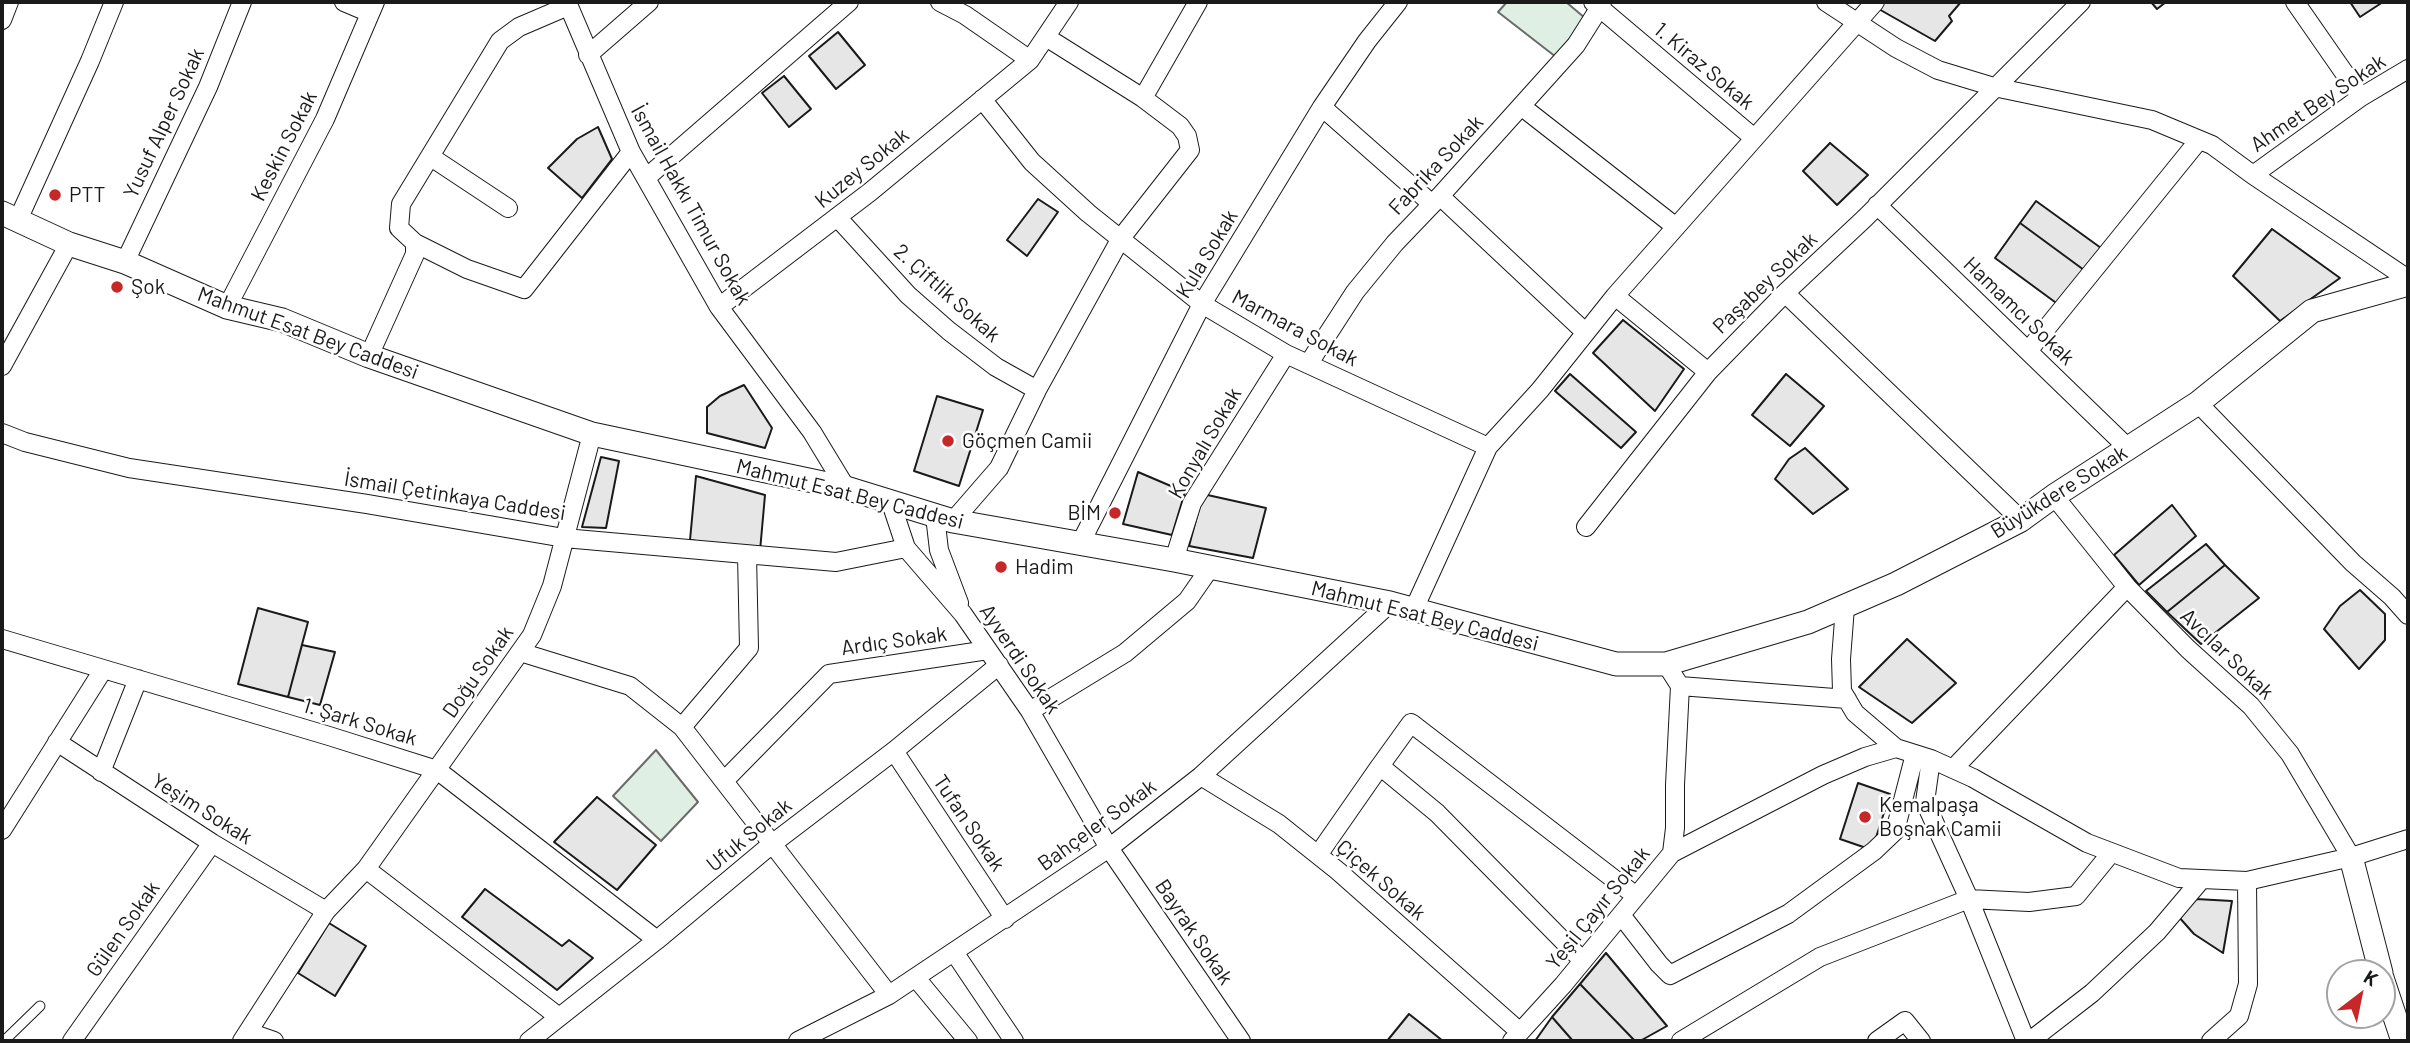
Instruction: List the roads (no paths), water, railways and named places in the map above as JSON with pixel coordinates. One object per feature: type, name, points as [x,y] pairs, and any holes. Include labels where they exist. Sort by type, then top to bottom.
[{"type":"street","points":[[2,20],[9,2]]},
{"type":"street","points":[[9,217],[90,61],[114,2]]},
{"type":"street","name":"Yusuf Alper Sokak","points":[[125,262],[208,87],[242,2]]},
{"type":"street","points":[[344,2],[373,7]]},
{"type":"street","points":[[588,55],[649,2]]},
{"type":"street","points":[[646,178],[849,2]]},
{"type":"street","points":[[940,2],[965,15],[1030,60]]},
{"type":"street","name":"Kuzey Sokak","points":[[719,307],[838,217],[1030,60],[1069,2]]},
{"type":"street","points":[[1143,98],[1198,2]]},
{"type":"street","name":"Kula Sokak","points":[[1080,544],[1202,304],[1322,107],[1367,41],[1398,2]]},
{"type":"street","points":[[1826,2],[1896,48],[1938,70],[1994,87],[2152,120],[2212,145],[2408,282]]},
{"type":"street","points":[[1414,609],[1488,447],[1540,390],[1615,296],[1875,2]]},
{"type":"street","name":"Paşabey Sokak","points":[[1586,527],[1708,372],[2081,2]]},
{"type":"street","points":[[2295,2],[2361,97]]},
{"type":"street","points":[[567,4],[519,27],[500,41],[401,204],[399,228],[415,243],[467,270],[524,289],[631,152]]},
{"type":"street","name":"İsmail Hakkı Timur Sokak","points":[[567,4],[631,152],[719,307],[812,432],[846,488]]},
{"type":"street","name":"Fabrika Sokak","points":[[1309,363],[1355,292],[1395,243],[1576,45],[1598,4]]},
{"type":"street","name":"1. Kiraz Sokak","points":[[1598,4],[1754,138]]},
{"type":"street","name":"Keskin Sokak","points":[[227,307],[325,119],[373,7]]},
{"type":"street","points":[[963,614],[939,550],[944,518],[999,468],[1037,390],[1121,238],[1190,150],[1187,136],[1180,126],[1143,98],[1046,37]]},
{"type":"street","name":"Ahmet Bey Sokak","points":[[2253,175],[2361,97],[2408,69]]},
{"type":"street","name":"Marmara Sokak","points":[[982,99],[1032,162],[1088,213],[1202,304],[1286,354],[1488,447]]},
{"type":"street","points":[[1521,106],[1676,227]]},
{"type":"street","points":[[1322,107],[1436,200],[1586,332]]},
{"type":"street","points":[[2028,351],[2199,139]]},
{"type":"street","points":[[431,157],[508,208]]},
{"type":"street","name":"Hamamcı Sokak","points":[[1877,205],[2128,448]]},
{"type":"street","name":"Mahmut Esat Bey Caddesi","points":[[9,217],[69,244],[125,262],[227,307],[282,320],[369,356],[592,434],[846,488],[944,518],[1390,603],[1616,664],[1675,661]]},
{"type":"street","name":"2. Çiftlik Sokak","points":[[838,217],[908,295],[949,331],[996,367],[1037,390]]},
{"type":"street","points":[[369,356],[415,254],[415,243]]},
{"type":"street","points":[[2,366],[69,244]]},
{"type":"street","name":"Büyükdere Sokak","points":[[1675,661],[1808,622],[1845,607],[2021,520],[2198,403],[2312,311],[2408,282]]},
{"type":"street","points":[[1785,293],[2021,520]]},
{"type":"street","points":[[1615,296],[1708,372]]},
{"type":"street","name":"Konyalı Sokak","points":[[1174,560],[1192,503],[1286,354]]},
{"type":"street","points":[[2198,403],[2353,563],[2408,615]]},
{"type":"street","name":"İsmail Çetinkaya Caddesi","points":[[2,433],[25,442],[128,468],[367,504],[564,538],[836,562],[906,548]]},
{"type":"street","name":"Doğu Sokak","points":[[245,1037],[326,911],[366,869],[532,635],[552,586],[592,434]]},
{"type":"street","name":"Avcılar Sokak","points":[[2054,496],[2127,587],[2251,706],[2290,754],[2351,857]]},
{"type":"street","name":"Ayverdi Sokak","points":[[890,500],[906,548],[963,614],[1030,711],[1109,848]]},
{"type":"street","points":[[682,727],[749,648],[747,555]]},
{"type":"street","points":[[1030,711],[1125,653],[1187,601],[1210,568]]},
{"type":"street","points":[[1953,769],[2127,587]]},
{"type":"street","name":"Bahçeler Sokak","points":[[798,1041],[889,995],[1109,848],[1201,776],[1390,603]]},
{"type":"street","points":[[1845,607],[1841,659],[1842,691],[1855,713],[1896,748],[1953,769],[2087,843],[2111,853],[2179,878],[2247,881],[2351,857],[2408,839]]},
{"type":"street","name":"1. Şark Sokak","points":[[2,639],[438,771],[657,940]]},
{"type":"street","points":[[520,652],[630,687],[682,727],[889,995]]},
{"type":"street","name":"Ufuk Sokak","points":[[529,1041],[657,940],[772,844],[894,751],[993,658]]},
{"type":"street","name":"Ardıç Sokak","points":[[724,781],[829,674],[993,658]]},
{"type":"street","points":[[1675,661],[1680,686],[1847,699]]},
{"type":"street","points":[[2,830],[103,670]]},
{"type":"street","points":[[101,772],[138,679]]},
{"type":"street","name":"Yeşil Çayır Sokak","points":[[1516,1037],[1672,853],[1680,686]]},
{"type":"street","points":[[1318,855],[1411,723],[1636,896]]},
{"type":"street","name":"Yeşim Sokak","points":[[57,742],[212,843],[326,911]]},
{"type":"street","points":[[1672,853],[1823,775],[1865,757],[1896,748]]},
{"type":"street","name":"Tufan Sokak","points":[[894,751],[1005,919]]},
{"type":"street","points":[[1923,757],[1925,802],[2028,1041],[2092,993],[2157,932],[2202,880]]},
{"type":"street","points":[[1621,915],[1670,975],[1788,914],[1874,851],[1895,831],[1923,757]]},
{"type":"street","points":[[1380,766],[1437,813],[1583,961]]},
{"type":"street","name":"Çiçek Sokak","points":[[1201,776],[1279,824],[1318,855],[1516,1037]]},
{"type":"street","name":"Gülen Sokak","points":[[72,1041],[212,843]]},
{"type":"street","name":"Bayrak Sokak","points":[[1109,848],[1241,1041]]},
{"type":"street","points":[[1681,1041],[1820,957],[1969,899],[2029,902],[2076,897],[2111,853]]},
{"type":"street","points":[[2351,857],[2377,959]]},
{"type":"street","points":[[366,869],[559,1017]]},
{"type":"street","points":[[2211,1041],[2239,1016],[2248,984],[2247,881]]},
{"type":"street","points":[[954,952],[1014,1041]]},
{"type":"street","points":[[916,978],[968,1041]]},
{"type":"street","points":[[827,1041],[846,1017]]},
{"type":"street","points":[[2396,1020],[2403,1041]]},
{"type":"street","points":[[1877,1041],[1905,1021],[1921,1041]]},
{"type":"street","points":[[245,1037],[274,1041]]},
{"type":"lane","points":[[4,1041],[40,1006]]},
{"type":"place","name":"PTT","points":[[55,195]]},
{"type":"place","name":"Şok","points":[[117,287]]},
{"type":"place","name":"Göçmen Camii","points":[[948,441]]},
{"type":"place","name":"BİM","points":[[1115,513]]},
{"type":"place","name":"Hadim","points":[[1001,567]]},
{"type":"place","name":"Kemalpaşa Boşnak Camii","points":[[1865,817]]}]
